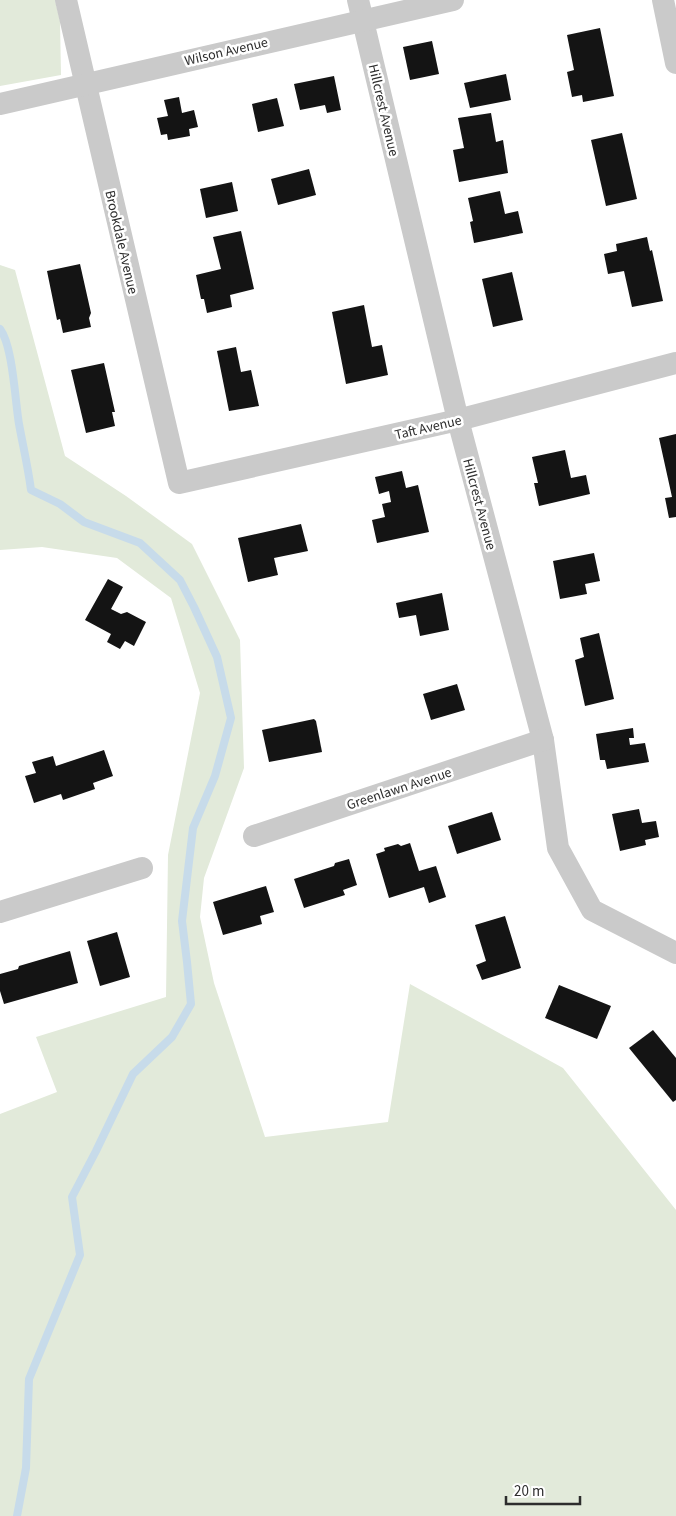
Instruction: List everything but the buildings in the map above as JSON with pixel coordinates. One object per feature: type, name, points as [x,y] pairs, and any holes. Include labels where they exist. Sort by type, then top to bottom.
[{"type":"street","name":"Brookdale Avenue","points":[[66,0],[179,483]]},
{"type":"street","name":"Wilson Avenue","points":[[0,104],[86,84],[360,10],[453,0]]},
{"type":"street","points":[[663,0],[676,63]]},
{"type":"street","name":"Hillcrest Avenue","points":[[360,10],[458,420],[543,740],[558,848],[592,910],[676,952]]},
{"type":"street","name":"Taft Avenue","points":[[179,483],[458,420],[676,363]]},
{"type":"street","name":"Greenlawn Avenue","points":[[254,836],[543,740]]},
{"type":"street","points":[[0,912],[142,868]]},
{"type":"green space","points":[[0,0],[55,0],[60,21],[61,75],[0,86]]},
{"type":"green space","points":[[0,265],[15,270],[65,456],[126,496],[192,544],[240,640],[244,768],[204,878],[200,917],[214,983],[265,1137],[388,1122],[410,984],[563,1068],[676,1210],[676,1516],[0,1516],[0,1114],[57,1092],[36,1037],[166,997],[168,855],[200,693],[171,598],[117,558],[42,547],[0,550]]},
{"type":"waterway","points":[[0,329],[11,360],[19,424],[31,490],[60,504],[84,522],[140,543],[180,580],[217,657],[231,718],[215,776],[193,828],[182,921],[191,1004],[172,1037],[133,1074],[72,1197],[80,1255],[29,1379],[26,1468],[17,1516]]}]
